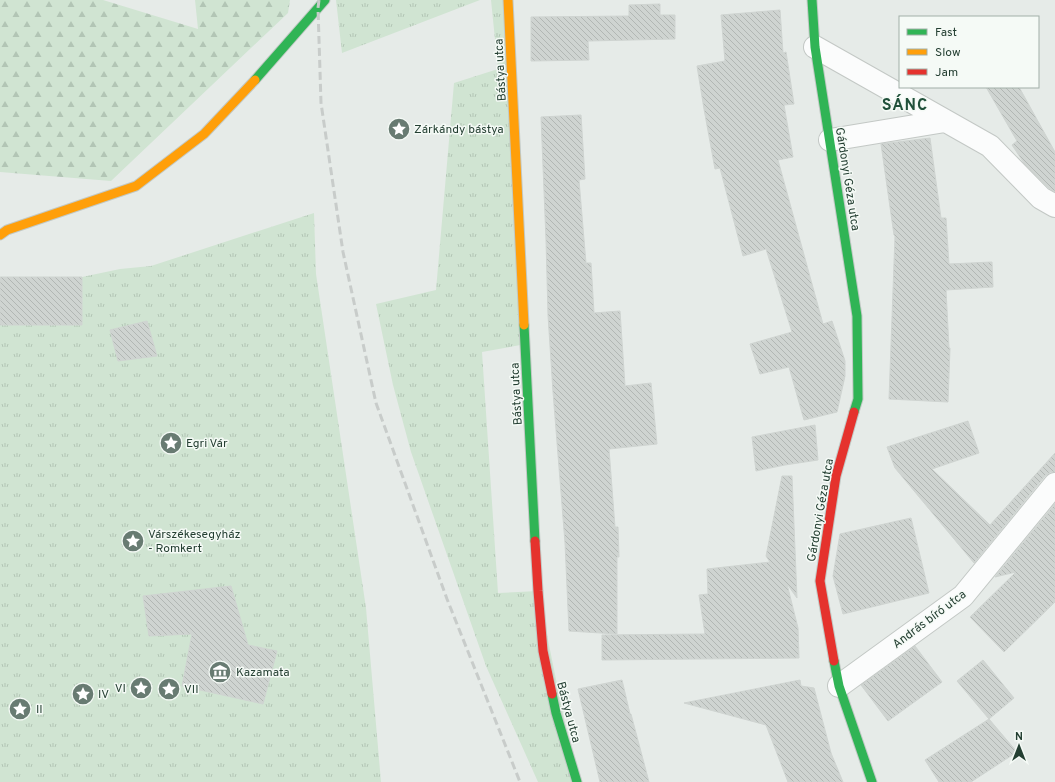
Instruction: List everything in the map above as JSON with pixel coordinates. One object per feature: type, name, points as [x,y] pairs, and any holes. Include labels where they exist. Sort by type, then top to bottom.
[{"type":"street","points":[[0,235],[7,230],[136,186],[204,134],[261,74],[325,0]]},
{"type":"street","name":"Bástya utca","points":[[508,0],[538,591],[543,652],[556,713],[577,782]]},
{"type":"street","name":"Gárdonyi Géza utca","points":[[812,0],[815,47],[858,316],[858,399],[836,476],[820,581],[839,686],[872,782]]},
{"type":"street","points":[[815,47],[990,146],[1041,198],[1055,206]]},
{"type":"street","points":[[830,140],[945,121]]},
{"type":"street","name":"András bíró utca","points":[[839,686],[963,596],[1055,484]]},
{"type":"green space","points":[[0,0],[103,0],[198,29],[195,0],[290,0],[288,13],[111,181],[0,172]]},
{"type":"green space","points":[[336,0],[480,0],[342,53]]},
{"type":"green space","points":[[491,0],[508,0],[526,344],[482,352],[498,593],[538,591],[577,782],[538,782],[486,666],[411,452],[393,385],[376,304],[436,290],[454,83],[498,69]]},
{"type":"green space","name":"Egri Vár","points":[[314,213],[316,274],[366,608],[381,782],[0,782],[0,277],[82,277],[120,269],[151,266]]},
{"type":"building","points":[[660,4],[660,15],[675,15],[675,39],[588,41],[589,60],[531,61],[531,17],[629,16],[629,5]]},
{"type":"building","points":[[780,10],[783,53],[786,52],[794,104],[784,105],[793,157],[778,160],[823,324],[832,321],[845,361],[845,376],[837,412],[804,420],[789,367],[760,374],[750,344],[792,332],[766,249],[743,256],[720,168],[715,169],[697,66],[725,61],[721,15]]},
{"type":"building","points":[[987,88],[1020,88],[1055,152],[1055,192],[1024,163],[1012,145],[1017,141]]},
{"type":"building","points":[[581,115],[585,179],[579,180],[586,263],[591,263],[594,313],[620,311],[625,386],[651,383],[657,444],[609,449],[615,527],[618,527],[619,557],[617,557],[617,634],[569,631],[565,543],[548,315],[541,117]]},
{"type":"building","points":[[930,138],[941,218],[946,218],[949,264],[992,262],[993,287],[946,290],[950,348],[948,402],[889,399],[895,236],[881,144]]},
{"type":"building","points":[[0,277],[82,277],[82,325],[0,325]]},
{"type":"building","points":[[147,321],[157,356],[118,361],[110,330]]},
{"type":"building","points":[[968,421],[979,453],[932,469],[990,525],[1055,453],[1055,472],[1050,472],[1045,476],[974,563],[895,468],[887,447]]},
{"type":"building","points":[[815,425],[818,460],[756,471],[752,437]]},
{"type":"building","points":[[782,476],[792,476],[797,598],[787,584],[798,628],[799,658],[602,660],[602,635],[705,634],[699,595],[708,594],[707,569],[770,562],[766,556]]},
{"type":"building","points":[[1055,504],[1055,602],[1004,652],[970,617],[1016,572],[995,577]]},
{"type":"building","points":[[911,518],[929,593],[843,614],[833,576],[840,534]]},
{"type":"building","points":[[231,586],[248,645],[277,651],[263,704],[182,686],[192,634],[149,636],[143,596]]},
{"type":"building","points":[[915,646],[942,682],[888,721],[861,685]]},
{"type":"building","points":[[983,660],[1014,698],[989,719],[957,681]]},
{"type":"building","points":[[622,680],[649,782],[600,782],[578,689]]},
{"type":"building","points":[[800,680],[801,686],[814,688],[831,753],[843,782],[788,782],[766,725],[684,703]]},
{"type":"building","points":[[989,719],[1017,752],[971,782],[939,782],[925,760]]},
{"type":"railway","points":[[319,0],[321,103],[343,252],[376,403],[447,599],[520,782]]},
{"type":"traffic: fast","points":[[255,80],[325,0]]},
{"type":"traffic: fast","points":[[812,0],[815,47],[857,316],[858,399],[854,412]]},
{"type":"traffic: fast","points":[[524,325],[535,541]]},
{"type":"traffic: fast","points":[[834,661],[839,686],[872,782]]},
{"type":"traffic: fast","points":[[552,694],[556,713],[577,782]]},
{"type":"traffic: slow","points":[[508,0],[524,325]]},
{"type":"traffic: slow","points":[[0,235],[7,230],[136,186],[204,134],[255,80]]},
{"type":"traffic: jam","points":[[834,661],[820,581],[836,476],[854,412]]},
{"type":"traffic: jam","points":[[535,541],[543,651],[552,694]]},
{"type":"place","name":"Zárkándy bástya","points":[[399,129]]},
{"type":"place","name":"Egri Vár","points":[[171,443]]},
{"type":"place","name":"Várszékesegyház - Romkert","points":[[133,541]]},
{"type":"place","name":"Kazamata","points":[[220,672]]},
{"type":"place","name":"VI","points":[[141,688]]},
{"type":"place","name":"VII","points":[[169,689]]},
{"type":"place","name":"IV","points":[[83,694]]},
{"type":"place","name":"II","points":[[20,709]]},
{"type":"district","name":"SÁNC","points":[[905,104]]}]
